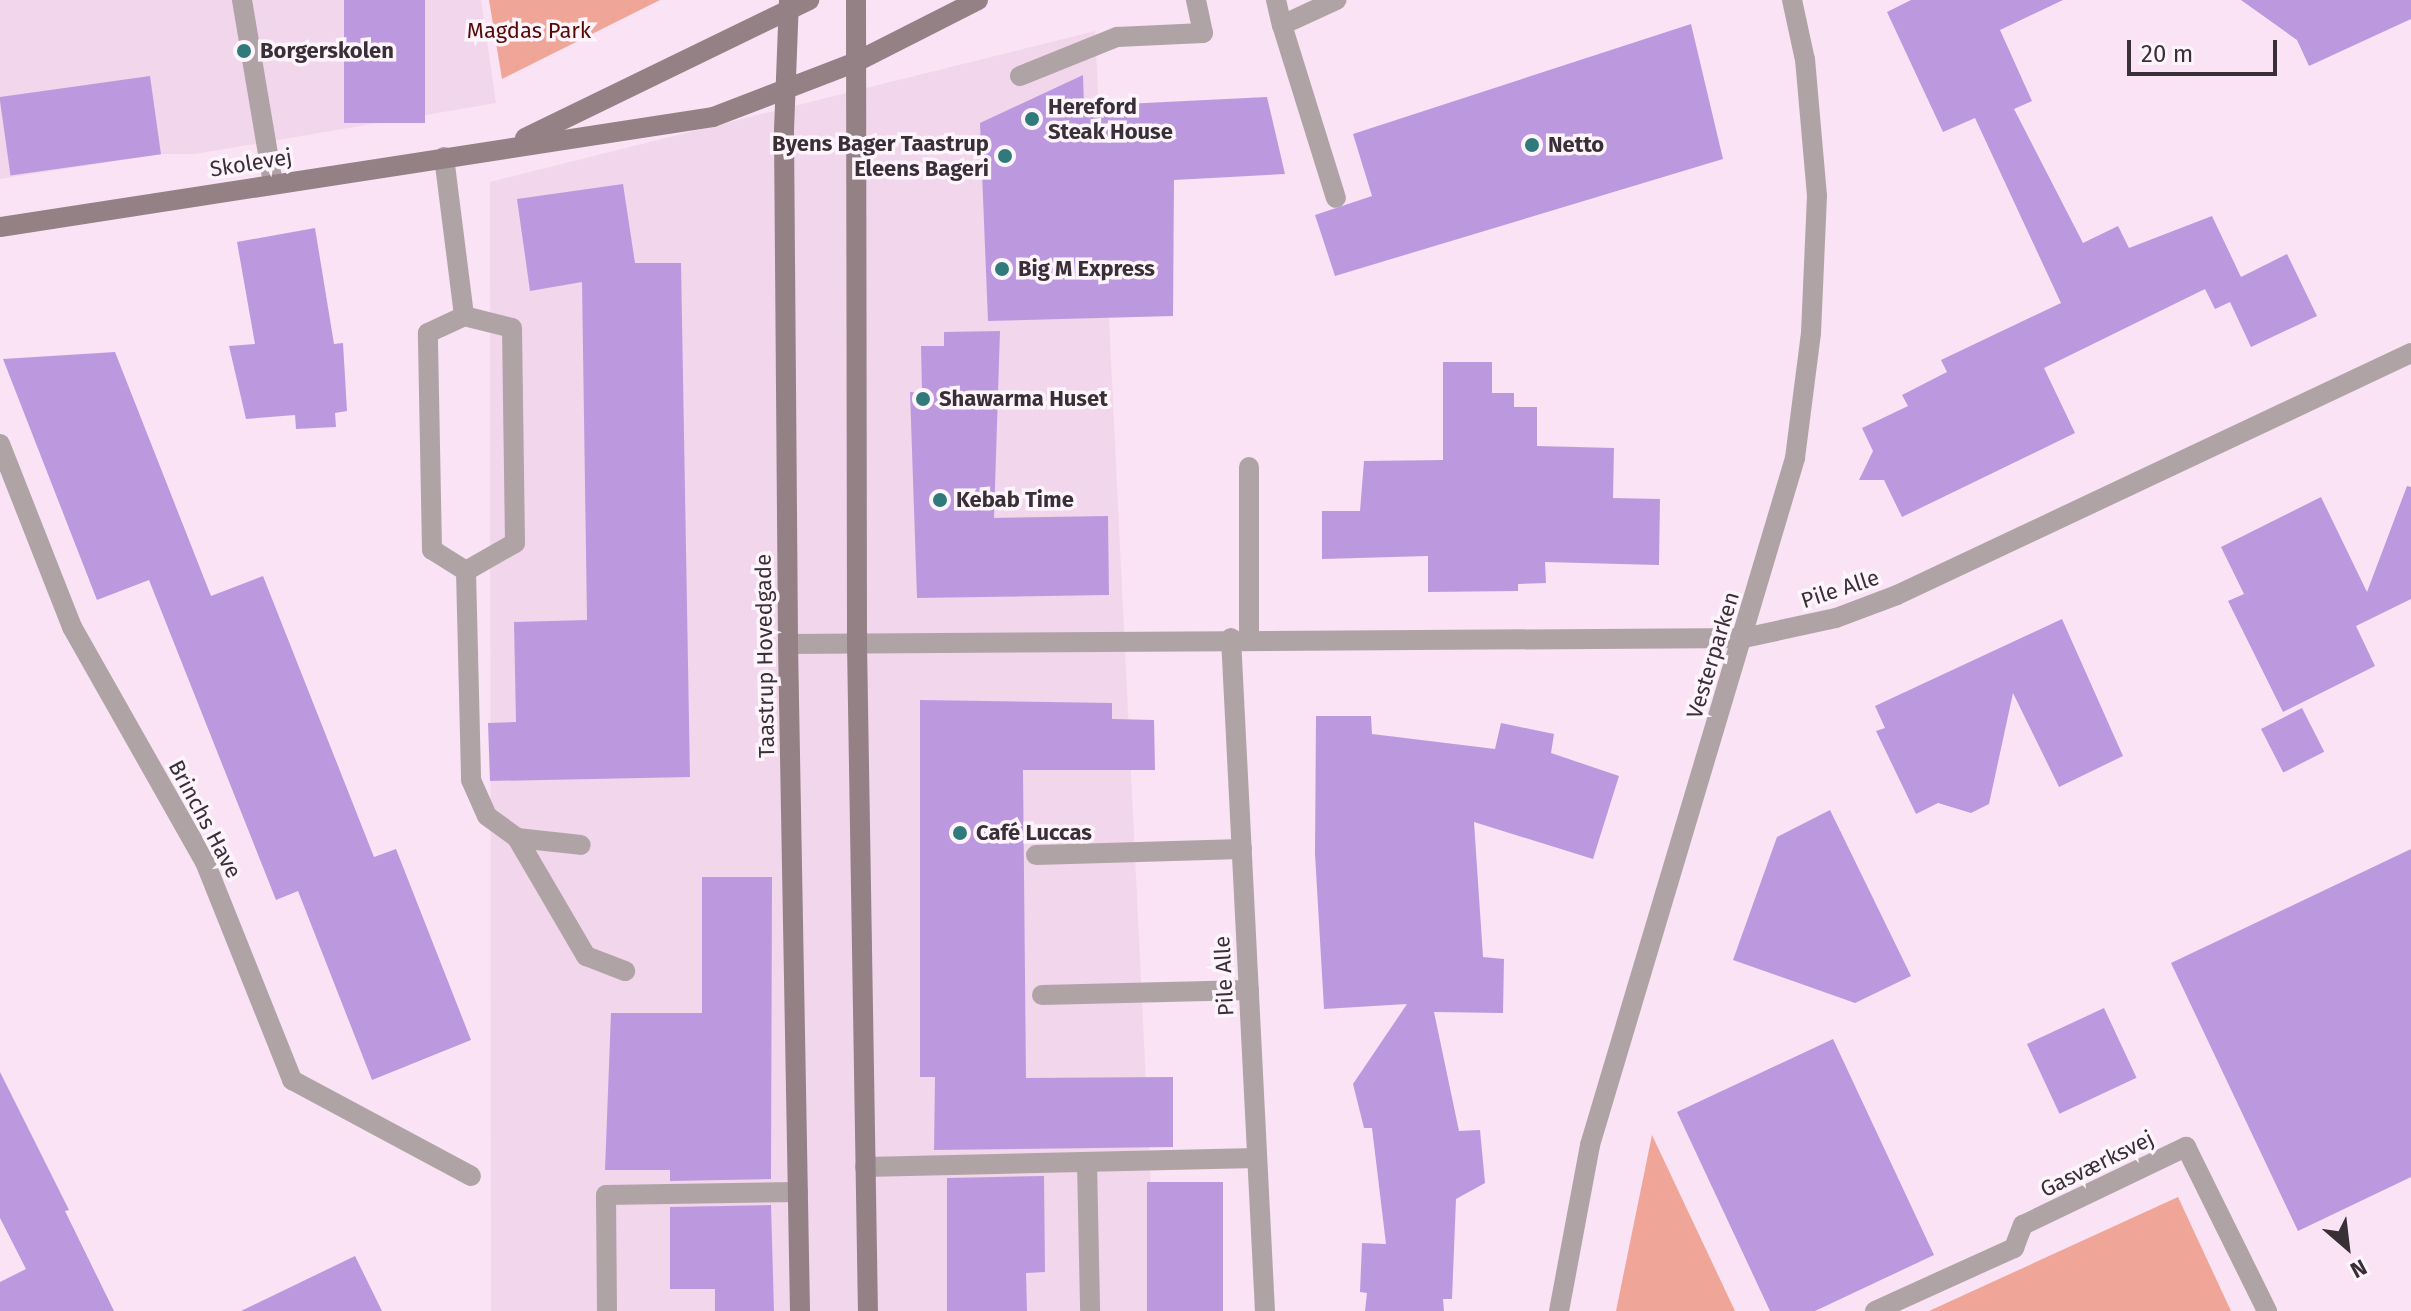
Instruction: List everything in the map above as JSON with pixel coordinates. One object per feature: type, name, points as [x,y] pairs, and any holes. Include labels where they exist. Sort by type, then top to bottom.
[{"type":"street","points":[[242,0],[273,184]]},
{"type":"street","name":"Skolevej","points":[[509,146],[788,6],[809,0]]},
{"type":"street","points":[[856,0],[857,644],[868,1311]]},
{"type":"street","name":"Skolevej","points":[[0,227],[509,146],[713,117],[784,93],[854,63],[978,0]]},
{"type":"street","points":[[1020,76],[1117,37],[1203,33],[1196,0]]},
{"type":"street","points":[[1276,0],[1336,198]]},
{"type":"street","points":[[1282,25],[1336,0]]},
{"type":"street","name":"Vesterparken","points":[[1559,1311],[1590,1145],[1744,638],[1795,458],[1811,333],[1817,196],[1805,60],[1792,0]]},
{"type":"street","name":"Taastrup Hovedgade","points":[[788,6],[784,93],[788,644],[800,1311]]},
{"type":"street","points":[[444,157],[464,316]]},
{"type":"street","points":[[464,316],[512,328],[515,543],[466,571],[432,550],[428,333],[464,316]]},
{"type":"street","name":"Pile Alle","points":[[788,644],[1240,638],[1744,638],[1836,618],[1897,595],[2411,353]]},
{"type":"street","name":"Brinchs Have","points":[[0,444],[72,627],[205,862],[292,1080],[471,1176]]},
{"type":"street","points":[[1240,638],[1249,467]]},
{"type":"street","points":[[466,571],[471,780],[487,816],[517,838],[586,956],[625,971]]},
{"type":"street","name":"Pile Alle","points":[[1240,638],[1242,849],[1265,1311]]},
{"type":"street","points":[[517,838],[581,845]]},
{"type":"street","points":[[1036,855],[1242,849]]},
{"type":"street","points":[[1042,995],[1249,990]]},
{"type":"street","name":"Gasværksvej","points":[[1875,1311],[2014,1248],[2023,1225],[2186,1147],[2267,1311]]},
{"type":"street","points":[[865,1167],[1257,1158]]},
{"type":"street","points":[[1087,1162],[1090,1311]]},
{"type":"street","points":[[607,1311],[606,1195],[798,1192]]},
{"type":"shaded area","name":"Borgerskolen","points":[[0,0],[481,0],[496,103],[195,154],[161,154],[0,179]]},
{"type":"shaded area","points":[[1095,31],[1157,1311],[491,1311],[490,182]]},
{"type":"green space","name":"Magdas Park","points":[[489,0],[660,0],[502,79]]},
{"type":"green space","points":[[1652,1135],[1735,1311],[1616,1311]]},
{"type":"green space","points":[[2178,1197],[2231,1311],[1929,1311]]},
{"type":"building","points":[[344,0],[425,0],[425,123],[344,123]]},
{"type":"building","points":[[1911,0],[2063,0],[2000,30],[2032,101],[2014,109],[2083,243],[2118,226],[2129,248],[2212,216],[2241,277],[2287,254],[2317,316],[2251,347],[2230,302],[2215,309],[2205,289],[2044,368],[2075,433],[1902,517],[1884,480],[1859,480],[1873,451],[1862,428],[1908,406],[1902,395],[1947,372],[1941,360],[2061,303],[1975,118],[1943,132],[1887,12]]},
{"type":"building","points":[[2241,0],[2411,0],[2411,19],[2309,66],[2297,40]]},
{"type":"building","points":[[1691,24],[1723,159],[1335,276],[1315,215],[1372,196],[1353,134]]},
{"type":"building","points":[[1083,75],[1084,106],[1267,97],[1285,174],[1174,180],[1173,316],[988,321],[980,123]]},
{"type":"building","points":[[150,76],[161,154],[10,175],[0,97]]},
{"type":"building","points":[[623,184],[635,263],[681,263],[690,777],[490,781],[488,723],[516,722],[514,622],[587,620],[582,282],[530,291],[517,199]]},
{"type":"building","points":[[315,228],[334,344],[343,343],[347,411],[335,413],[336,427],[296,429],[295,415],[246,419],[229,346],[255,344],[237,242]]},
{"type":"building","points":[[1000,331],[994,518],[1108,516],[1109,595],[917,598],[910,392],[922,393],[921,346],[944,346],[944,332]]},
{"type":"building","points":[[115,352],[211,596],[263,576],[374,857],[396,849],[471,1040],[372,1080],[298,891],[276,900],[149,580],[97,600],[3,359]]},
{"type":"building","points":[[1443,362],[1492,362],[1492,393],[1514,393],[1514,407],[1537,407],[1537,446],[1614,448],[1613,498],[1660,499],[1659,565],[1545,562],[1546,583],[1518,584],[1518,591],[1428,592],[1428,556],[1322,559],[1322,511],[1360,511],[1364,461],[1443,460]]},
{"type":"building","points":[[2407,486],[2411,487],[2411,599],[2356,626],[2375,666],[2283,712],[2228,601],[2244,594],[2221,547],[2321,497],[2367,592]]},
{"type":"building","points":[[2062,619],[2123,756],[2059,787],[2013,693],[1989,804],[1971,813],[1938,803],[1916,814],[1876,731],[1885,728],[1875,706]]},
{"type":"building","points":[[920,700],[1112,703],[1112,719],[1154,720],[1155,770],[1023,770],[1026,1078],[1173,1077],[1173,1147],[934,1150],[935,1077],[920,1077]]},
{"type":"building","points":[[2302,708],[2324,752],[2283,773],[2261,729]]},
{"type":"building","points":[[1316,716],[1371,716],[1372,734],[1495,749],[1501,723],[1554,734],[1551,753],[1619,776],[1593,859],[1474,822],[1483,957],[1504,959],[1503,1013],[1434,1012],[1459,1131],[1480,1130],[1485,1183],[1456,1199],[1452,1299],[1443,1299],[1444,1311],[1365,1311],[1367,1293],[1360,1292],[1362,1243],[1386,1244],[1372,1128],[1364,1128],[1353,1084],[1407,1004],[1324,1009],[1315,854]]},
{"type":"building","points":[[1830,810],[1911,976],[1855,1003],[1733,960],[1777,837]]},
{"type":"building","points":[[2411,849],[2411,1177],[2298,1231],[2171,963]]},
{"type":"building","points":[[702,877],[772,877],[771,1179],[670,1181],[670,1170],[605,1170],[611,1013],[702,1013]]},
{"type":"building","points":[[2104,1008],[2137,1078],[2060,1114],[2027,1044]]},
{"type":"building","points":[[1833,1039],[1934,1255],[1815,1311],[1770,1311],[1677,1112]]},
{"type":"building","points":[[0,1072],[69,1210],[65,1211],[114,1311],[0,1311],[0,1282],[26,1269],[0,1218]]},
{"type":"building","points":[[1044,1176],[1045,1272],[1026,1273],[1027,1311],[947,1311],[947,1178]]},
{"type":"building","points":[[1147,1182],[1223,1182],[1223,1311],[1147,1311]]},
{"type":"building","points":[[771,1205],[774,1311],[715,1311],[715,1289],[670,1289],[670,1207]]},
{"type":"building","points":[[355,1256],[382,1311],[241,1311]]},
{"type":"place","name":"Borgerskolen","points":[[244,51]]},
{"type":"place","name":"Hereford Steak House","points":[[1032,119]]},
{"type":"place","name":"Netto","points":[[1532,145]]},
{"type":"place","name":"Byens Bager Taastrup Eleens Bageri","points":[[1005,156]]},
{"type":"place","name":"Big M Express","points":[[1002,269]]},
{"type":"place","name":"Shawarma Huset","points":[[923,399]]},
{"type":"place","name":"Kebab Time","points":[[940,500]]},
{"type":"place","name":"Café Luccas","points":[[960,833]]}]
